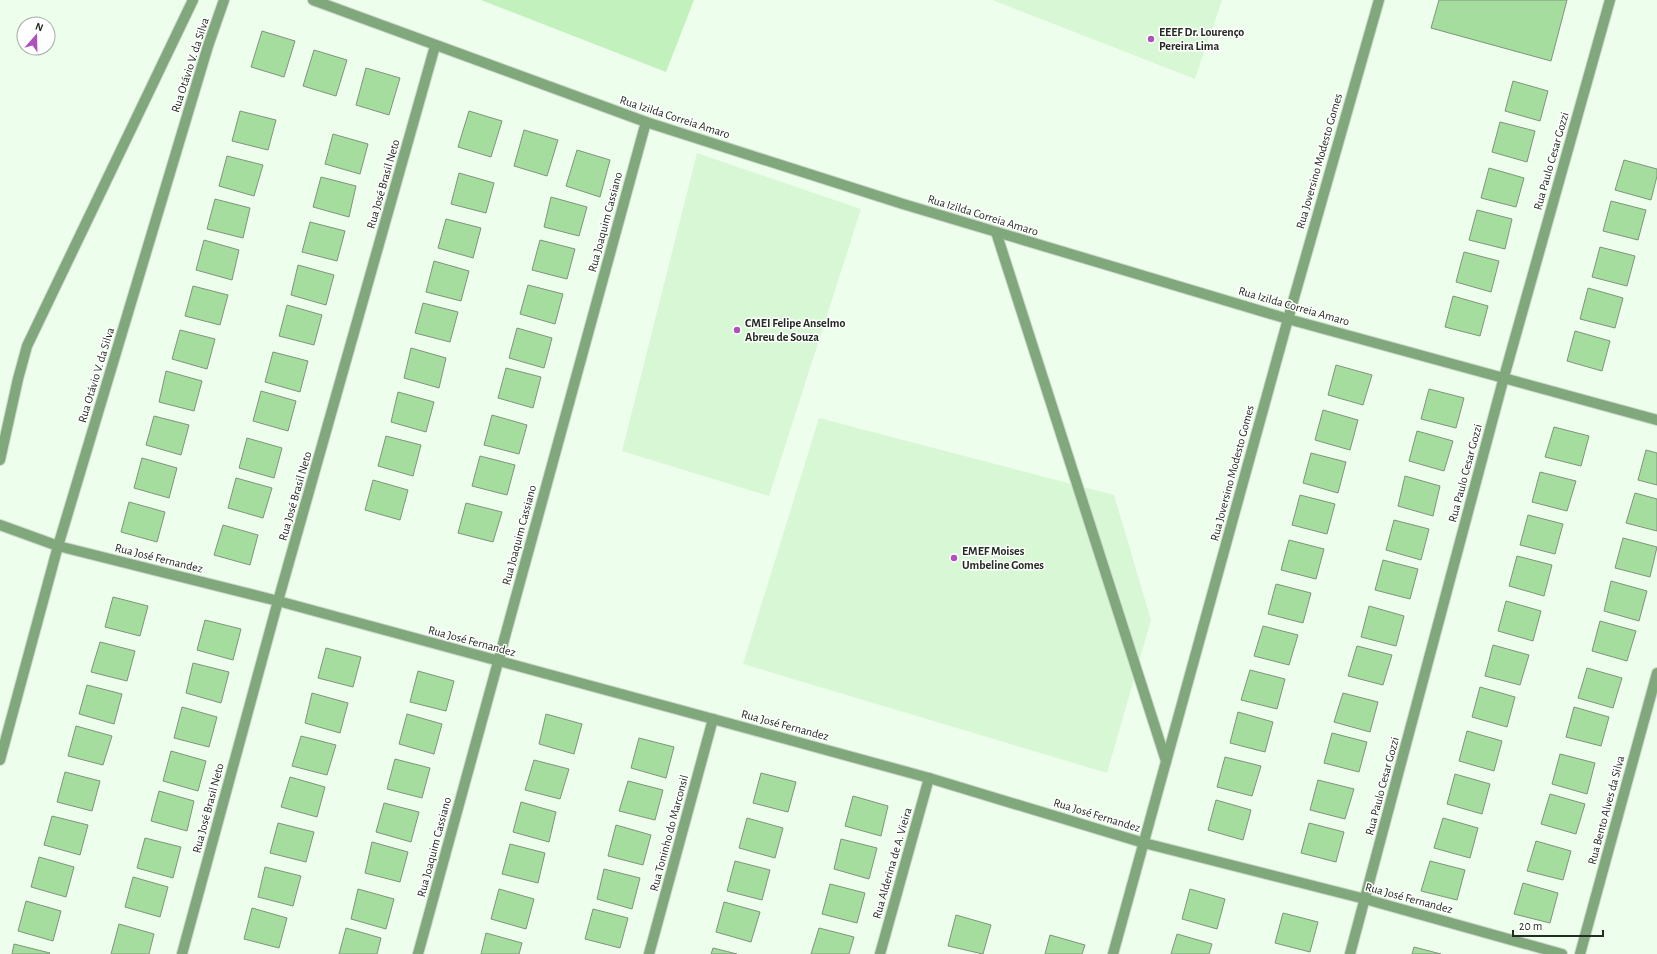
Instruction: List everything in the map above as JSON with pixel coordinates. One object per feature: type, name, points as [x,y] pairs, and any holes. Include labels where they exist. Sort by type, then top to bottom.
[{"type":"street","points":[[0,460],[27,346],[193,0]]},
{"type":"street","name":"Rua Otávio V. da Silva","points":[[0,760],[58,546],[208,46],[224,0]]},
{"type":"street","name":"Rua Izilda Correia Amaro","points":[[313,0],[435,46],[646,122],[903,204],[1288,319],[1657,420]]},
{"type":"street","name":"Rua Joversino Modesto Gomes","points":[[1113,954],[1288,319],[1379,0]]},
{"type":"street","name":"Rua Paulo Cesar Gozzi","points":[[1350,954],[1504,377],[1610,0]]},
{"type":"street","name":"Rua José Brasil Neto","points":[[182,954],[278,602],[435,46]]},
{"type":"street","name":"Rua Joaquim Cassiano","points":[[418,954],[646,122]]},
{"type":"street","points":[[996,232],[1166,761]]},
{"type":"street","name":"Rua José Fernandez","points":[[0,525],[58,546],[278,602],[713,719],[929,778],[1144,843],[1365,899],[1562,954]]},
{"type":"street","name":"Rua Bento Alves da Silva","points":[[1580,954],[1657,673]]},
{"type":"street","name":"Rua Toninho do Marconsil","points":[[649,954],[713,719]]},
{"type":"street","name":"Rua Alderina de A. Vieira","points":[[880,954],[929,778]]},
{"type":"shaded area","points":[[481,0],[694,0],[666,72]]},
{"type":"shaded area","name":"EEEF Dr. Lourenço Pereira Lima","points":[[992,0],[1222,0],[1195,79]]},
{"type":"shaded area","name":"CMEI Felipe Anselmo Abreu de Souza","points":[[697,153],[861,209],[769,496],[622,451]]},
{"type":"shaded area","name":"EMEF Moises Umbeline Gomes","points":[[819,418],[1114,495],[1151,620],[1107,773],[743,664]]},
{"type":"building","points":[[1439,0],[1567,0],[1551,61],[1431,28]]},
{"type":"building","points":[[262,31],[295,41],[284,77],[251,67]]},
{"type":"building","points":[[314,50],[347,60],[336,96],[303,86]]},
{"type":"building","points":[[366,68],[400,78],[389,115],[356,105]]},
{"type":"building","points":[[1513,81],[1548,91],[1540,121],[1505,111]]},
{"type":"building","points":[[240,111],[276,120],[268,150],[232,141]]},
{"type":"building","points":[[469,111],[502,121],[491,157],[458,147]]},
{"type":"building","points":[[1500,122],[1535,131],[1527,162],[1492,152]]},
{"type":"building","points":[[524,130],[558,140],[547,176],[514,166]]},
{"type":"building","points":[[333,134],[368,144],[360,174],[325,164]]},
{"type":"building","points":[[577,150],[610,160],[600,197],[566,186]]},
{"type":"building","points":[[227,156],[263,165],[254,196],[219,186]]},
{"type":"building","points":[[1624,160],[1657,169],[1657,176],[1651,200],[1615,190]]},
{"type":"building","points":[[1489,168],[1524,178],[1516,207],[1481,198]]},
{"type":"building","points":[[459,173],[494,183],[486,213],[451,204]]},
{"type":"building","points":[[321,177],[356,186],[349,217],[313,207]]},
{"type":"building","points":[[551,197],[587,207],[579,236],[544,227]]},
{"type":"building","points":[[215,199],[250,208],[243,238],[207,229]]},
{"type":"building","points":[[1611,201],[1646,210],[1638,240],[1603,231]]},
{"type":"building","points":[[1477,210],[1512,219],[1505,249],[1469,240]]},
{"type":"building","points":[[446,219],[481,228],[473,258],[438,248]]},
{"type":"building","points":[[310,222],[345,231],[337,261],[302,252]]},
{"type":"building","points":[[204,240],[239,250],[232,280],[196,270]]},
{"type":"building","points":[[540,240],[575,249],[567,279],[532,270]]},
{"type":"building","points":[[1600,247],[1635,256],[1627,286],[1592,277]]},
{"type":"building","points":[[1464,252],[1499,261],[1491,292],[1456,282]]},
{"type":"building","points":[[434,261],[469,271],[461,301],[426,292]]},
{"type":"building","points":[[298,265],[334,275],[326,305],[291,295]]},
{"type":"building","points":[[528,285],[563,294],[555,324],[520,314]]},
{"type":"building","points":[[193,286],[228,295],[220,325],[185,316]]},
{"type":"building","points":[[1588,288],[1623,298],[1615,328],[1580,319]]},
{"type":"building","points":[[1453,296],[1488,306],[1480,336],[1445,327]]},
{"type":"building","points":[[423,303],[458,312],[450,342],[415,333]]},
{"type":"building","points":[[287,305],[322,315],[314,345],[279,336]]},
{"type":"building","points":[[517,328],[552,338],[544,368],[509,358]]},
{"type":"building","points":[[180,330],[215,339],[207,369],[172,359]]},
{"type":"building","points":[[1575,331],[1610,341],[1602,371],[1567,361]]},
{"type":"building","points":[[411,348],[446,358],[439,388],[404,378]]},
{"type":"building","points":[[273,352],[308,361],[300,392],[265,382]]},
{"type":"building","points":[[1336,365],[1372,375],[1363,405],[1328,395]]},
{"type":"building","points":[[506,368],[541,377],[533,408],[498,398]]},
{"type":"building","points":[[166,371],[202,381],[194,411],[159,402]]},
{"type":"building","points":[[1429,389],[1464,398],[1456,428],[1421,419]]},
{"type":"building","points":[[261,391],[296,401],[288,431],[253,421]]},
{"type":"building","points":[[398,392],[434,402],[426,432],[391,422]]},
{"type":"building","points":[[1323,410],[1358,420],[1350,450],[1315,440]]},
{"type":"building","points":[[492,415],[527,425],[519,454],[484,445]]},
{"type":"building","points":[[154,416],[189,425],[181,455],[146,445]]},
{"type":"building","points":[[1554,427],[1589,436],[1581,466],[1545,457]]},
{"type":"building","points":[[1417,431],[1453,441],[1444,471],[1409,461]]},
{"type":"building","points":[[386,436],[421,445],[413,476],[378,466]]},
{"type":"building","points":[[247,438],[282,448],[274,478],[239,468]]},
{"type":"building","points":[[1646,450],[1657,453],[1657,485],[1638,480]]},
{"type":"building","points":[[1311,453],[1346,462],[1338,493],[1303,483]]},
{"type":"building","points":[[480,456],[515,465],[507,495],[472,486]]},
{"type":"building","points":[[142,458],[177,468],[169,498],[134,488]]},
{"type":"building","points":[[1540,472],[1576,481],[1567,511],[1532,502]]},
{"type":"building","points":[[1405,476],[1440,486],[1433,516],[1398,506]]},
{"type":"building","points":[[236,478],[272,488],[263,518],[228,508]]},
{"type":"building","points":[[373,480],[408,490],[400,520],[365,510]]},
{"type":"building","points":[[1635,493],[1657,499],[1657,531],[1626,523]]},
{"type":"building","points":[[1300,495],[1335,504],[1327,534],[1292,525]]},
{"type":"building","points":[[129,502],[165,512],[157,542],[121,532]]},
{"type":"building","points":[[466,503],[502,512],[493,542],[458,533]]},
{"type":"building","points":[[1528,515],[1563,524],[1555,554],[1520,545]]},
{"type":"building","points":[[1394,520],[1429,529],[1421,560],[1386,550]]},
{"type":"building","points":[[223,525],[258,535],[250,565],[214,555]]},
{"type":"building","points":[[1623,538],[1657,547],[1650,577],[1615,568]]},
{"type":"building","points":[[1289,540],[1324,549],[1316,579],[1281,570]]},
{"type":"building","points":[[1517,556],[1552,565],[1544,596],[1509,586]]},
{"type":"building","points":[[1383,560],[1418,569],[1410,599],[1375,590]]},
{"type":"building","points":[[1611,581],[1647,591],[1639,621],[1604,611]]},
{"type":"building","points":[[1276,584],[1311,593],[1303,623],[1268,614]]},
{"type":"building","points":[[113,597],[148,606],[140,636],[105,627]]},
{"type":"building","points":[[1506,601],[1541,611],[1533,641],[1498,631]]},
{"type":"building","points":[[1369,606],[1404,616],[1396,646],[1361,637]]},
{"type":"building","points":[[205,620],[241,629],[233,660],[197,650]]},
{"type":"building","points":[[1600,621],[1636,631],[1627,661],[1592,651]]},
{"type":"building","points":[[1263,626],[1298,635],[1289,665],[1254,656]]},
{"type":"building","points":[[100,642],[135,651],[127,681],[91,672]]},
{"type":"building","points":[[1493,645],[1529,655],[1520,685],[1485,676]]},
{"type":"building","points":[[1357,646],[1392,655],[1383,685],[1348,676]]},
{"type":"building","points":[[326,648],[361,657],[353,687],[318,678]]},
{"type":"building","points":[[193,663],[229,672],[221,703],[186,693]]},
{"type":"building","points":[[1587,668],[1622,678],[1613,708],[1578,698]]},
{"type":"building","points":[[1250,670],[1285,679],[1277,709],[1241,700]]},
{"type":"building","points":[[418,671],[454,681],[446,711],[410,702]]},
{"type":"building","points":[[87,685],[122,694],[114,724],[79,714]]},
{"type":"building","points":[[1480,687],[1515,697],[1507,727],[1472,717]]},
{"type":"building","points":[[312,693],[348,703],[340,733],[305,723]]},
{"type":"building","points":[[1343,693],[1378,702],[1370,732],[1334,722]]},
{"type":"building","points":[[182,707],[217,717],[209,747],[174,738]]},
{"type":"building","points":[[1574,707],[1609,717],[1601,746],[1566,737]]},
{"type":"building","points":[[1238,712],[1273,722],[1265,752],[1230,743]]},
{"type":"building","points":[[407,714],[442,724],[434,754],[399,744]]},
{"type":"building","points":[[546,714],[582,724],[574,754],[539,744]]},
{"type":"building","points":[[76,726],[112,736],[103,765],[68,756]]},
{"type":"building","points":[[1467,731],[1502,741],[1494,771],[1459,761]]},
{"type":"building","points":[[1332,733],[1367,742],[1359,772],[1324,763]]},
{"type":"building","points":[[301,736],[336,745],[327,775],[292,766]]},
{"type":"building","points":[[639,738],[674,747],[666,778],[631,768]]},
{"type":"building","points":[[171,751],[206,761],[198,791],[163,781]]},
{"type":"building","points":[[1560,754],[1595,763],[1587,794],[1552,784]]},
{"type":"building","points":[[1225,757],[1261,766],[1252,796],[1217,787]]},
{"type":"building","points":[[395,759],[430,768],[422,798],[387,789]]},
{"type":"building","points":[[534,760],[569,769],[560,799],[525,790]]},
{"type":"building","points":[[65,772],[100,781],[92,811],[57,802]]},
{"type":"building","points":[[761,773],[796,782],[788,812],[753,803]]},
{"type":"building","points":[[1455,774],[1490,784],[1482,814],[1447,804]]},
{"type":"building","points":[[290,777],[325,787],[317,817],[281,807]]},
{"type":"building","points":[[1318,780],[1354,789],[1345,819],[1310,810]]},
{"type":"building","points":[[628,781],[663,790],[655,820],[619,811]]},
{"type":"building","points":[[159,791],[194,801],[187,831],[151,821]]},
{"type":"building","points":[[1550,794],[1585,804],[1576,834],[1541,824]]},
{"type":"building","points":[[853,796],[888,806],[881,836],[845,826]]},
{"type":"building","points":[[1216,800],[1251,810],[1243,840],[1208,830]]},
{"type":"building","points":[[521,802],[556,812],[549,842],[513,832]]},
{"type":"building","points":[[384,803],[419,812],[411,842],[376,832]]},
{"type":"building","points":[[52,816],[88,825],[80,855],[44,845]]},
{"type":"building","points":[[747,818],[783,828],[775,858],[739,848]]},
{"type":"building","points":[[1443,818],[1478,828],[1470,858],[1434,848]]},
{"type":"building","points":[[278,823],[314,832],[306,862],[270,853]]},
{"type":"building","points":[[1309,823],[1344,832],[1336,862],[1301,853]]},
{"type":"building","points":[[616,825],[651,835],[643,865],[608,856]]},
{"type":"building","points":[[145,838],[181,847],[173,878],[137,868]]},
{"type":"building","points":[[841,839],[877,848],[869,879],[834,869]]},
{"type":"building","points":[[1536,841],[1571,851],[1563,880],[1527,871]]},
{"type":"building","points":[[372,842],[408,852],[400,882],[365,873]]},
{"type":"building","points":[[510,844],[545,853],[538,883],[502,874]]},
{"type":"building","points":[[39,857],[74,867],[66,897],[31,887]]},
{"type":"building","points":[[735,861],[770,870],[762,900],[727,891]]},
{"type":"building","points":[[1430,861],[1465,870],[1457,900],[1421,891]]},
{"type":"building","points":[[265,867],[301,876],[293,906],[258,897]]},
{"type":"building","points":[[604,869],[640,878],[632,909],[597,899]]},
{"type":"building","points":[[133,877],[168,887],[160,917],[125,907]]},
{"type":"building","points":[[1523,883],[1558,893],[1550,923],[1514,914]]},
{"type":"building","points":[[830,884],[865,893],[857,923],[822,914]]},
{"type":"building","points":[[358,889],[394,899],[386,929],[351,919]]},
{"type":"building","points":[[499,889],[534,899],[526,929],[491,919]]},
{"type":"building","points":[[1190,889],[1225,899],[1217,929],[1182,919]]},
{"type":"building","points":[[26,901],[61,911],[53,941],[18,931]]},
{"type":"building","points":[[724,902],[760,912],[751,942],[716,932]]},
{"type":"building","points":[[252,908],[287,918],[279,948],[244,939]]},
{"type":"building","points":[[593,909],[628,918],[620,948],[585,939]]},
{"type":"building","points":[[1283,913],[1318,922],[1310,952],[1275,943]]},
{"type":"building","points":[[956,915],[991,925],[983,954],[948,946]]},
{"type":"building","points":[[119,924],[154,934],[149,954],[111,954]]},
{"type":"building","points":[[346,928],[381,938],[377,954],[339,954]]},
{"type":"building","points":[[819,928],[854,937],[849,954],[811,954]]},
{"type":"building","points":[[486,933],[522,943],[519,954],[481,954]]},
{"type":"building","points":[[1177,934],[1212,944],[1209,954],[1171,954]]},
{"type":"building","points":[[1050,935],[1085,945],[1082,954],[1045,954]]},
{"type":"building","points":[[14,944],[50,953],[12,954]]},
{"type":"building","points":[[1414,947],[1441,954],[1412,954]]},
{"type":"building","points":[[713,948],[737,954],[711,954]]},
{"type":"place","name":"EEEF Dr. Lourenço Pereira Lima","points":[[1151,39]]},
{"type":"place","name":"CMEI Felipe Anselmo Abreu de Souza","points":[[737,330]]},
{"type":"place","name":"EMEF Moises Umbeline Gomes","points":[[954,558]]}]
